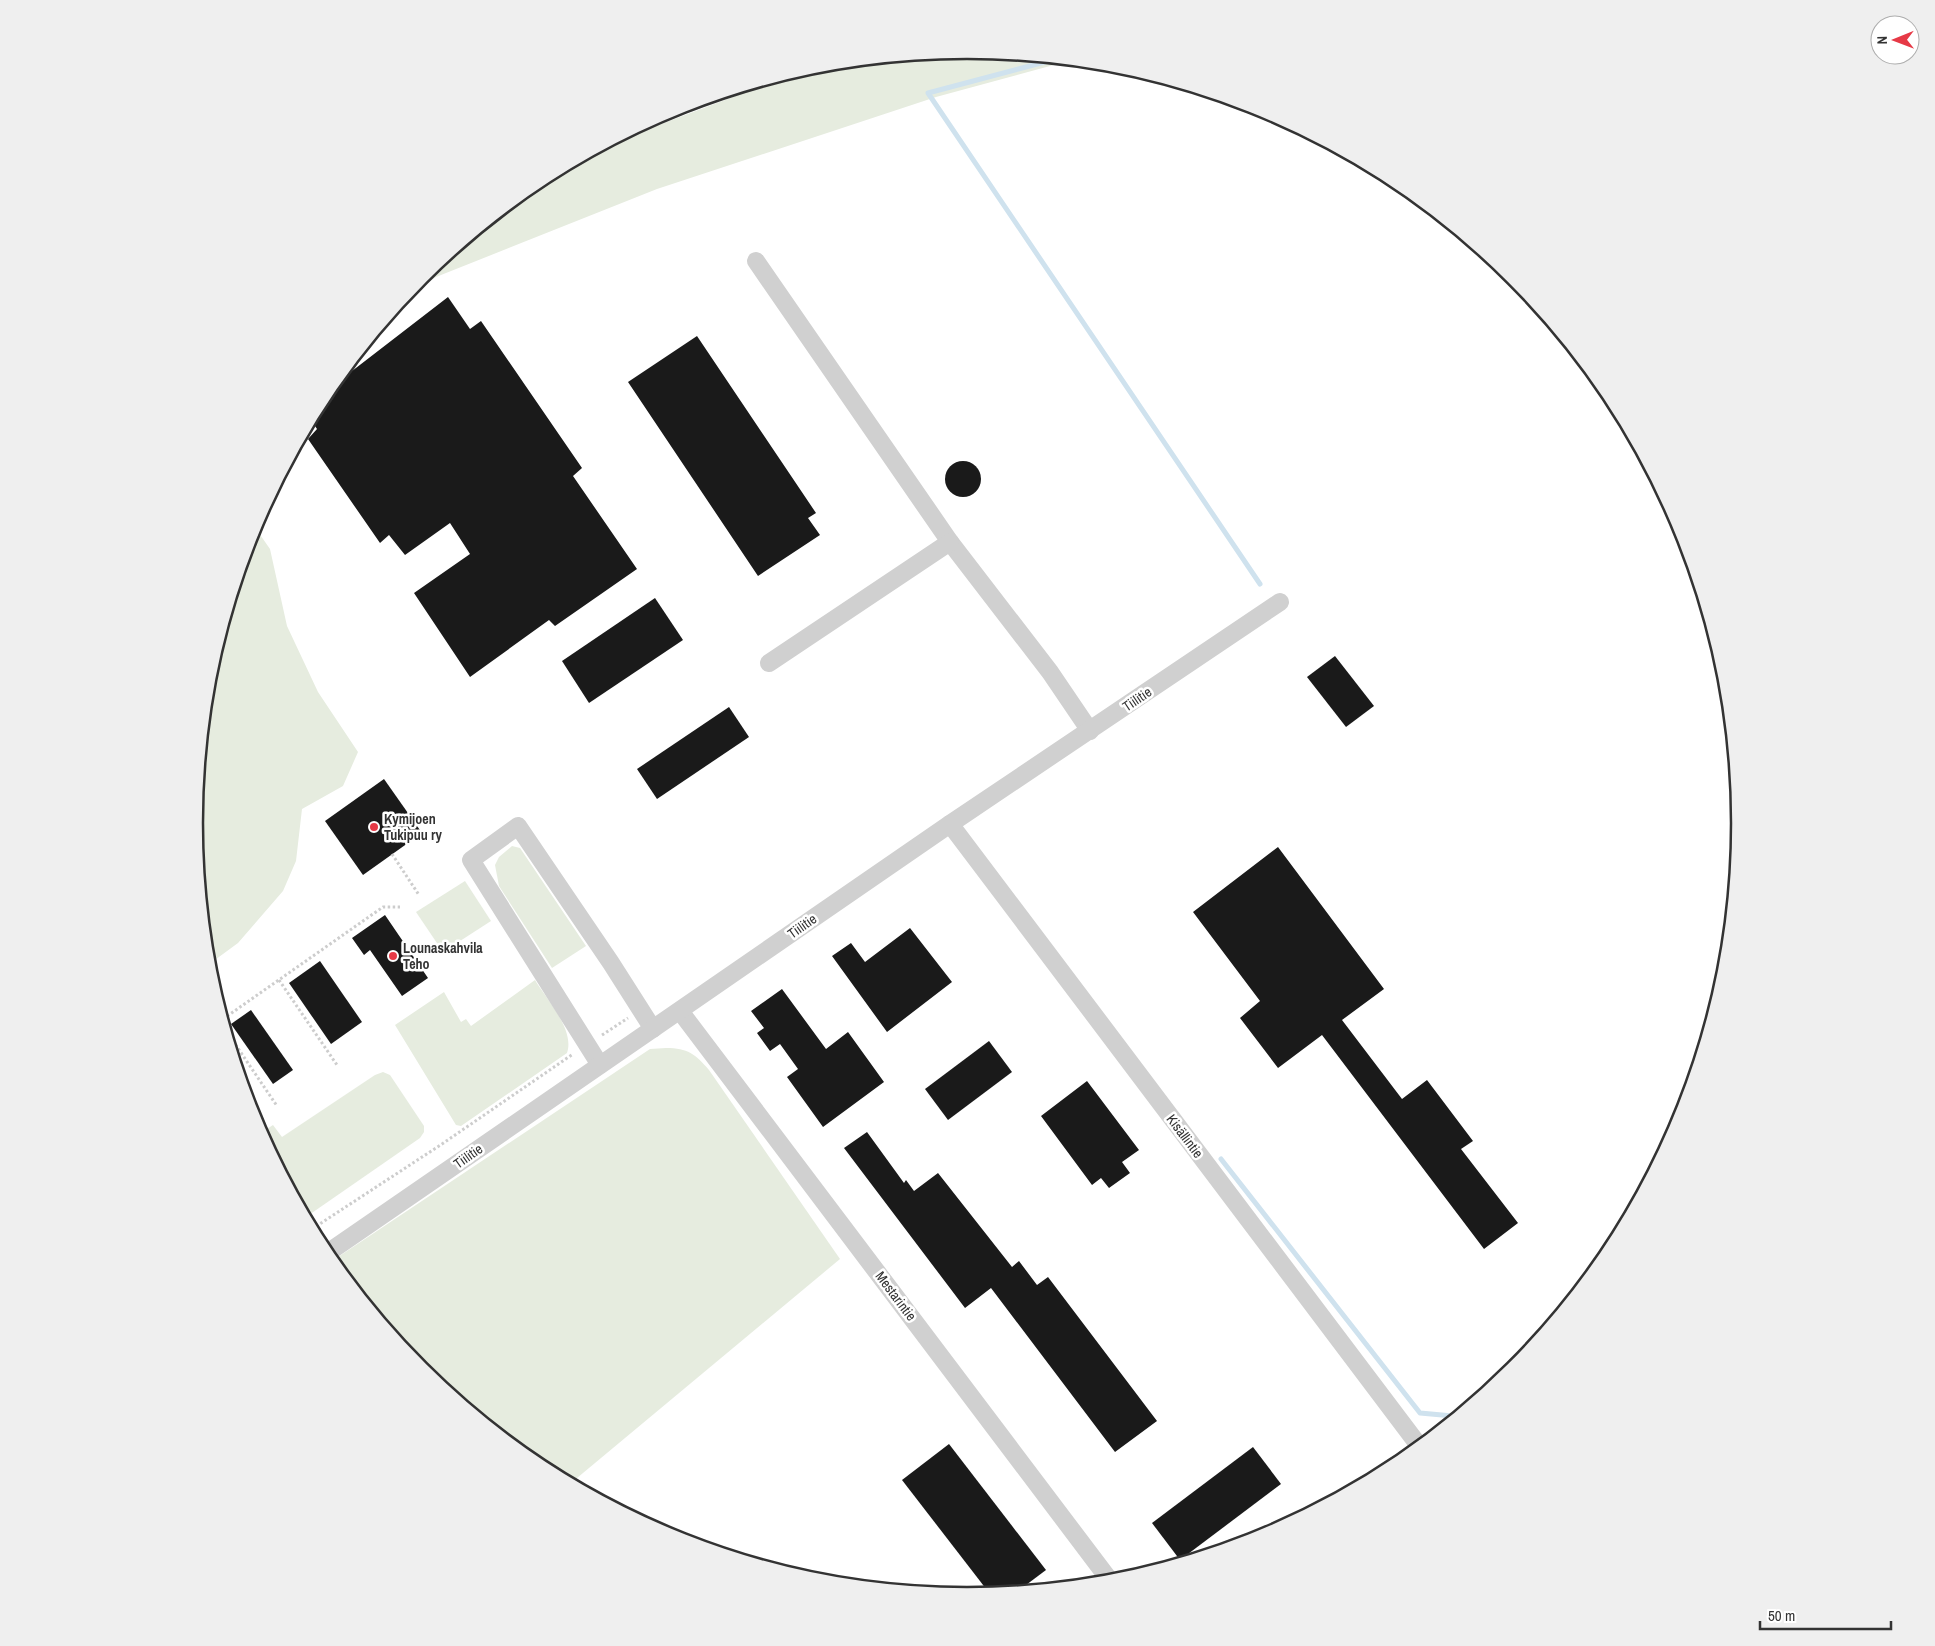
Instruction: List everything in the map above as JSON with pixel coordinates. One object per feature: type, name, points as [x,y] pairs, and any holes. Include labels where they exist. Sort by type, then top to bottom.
[{"type":"street","points":[[756,261],[950,542],[1050,672],[1090,731]]},
{"type":"street","points":[[769,663],[950,542]]},
{"type":"street","name":"Tiilitie","points":[[333,1249],[950,824],[1280,602]]},
{"type":"street","name":"Kisällintie","points":[[950,824],[1416,1441]]},
{"type":"street","points":[[600,1065],[471,860],[518,826],[611,962],[653,1029]]},
{"type":"street","name":"Mestarintie","points":[[680,1010],[1106,1575]]},
{"type":"path","points":[[392,854],[419,894]]},
{"type":"path","points":[[228,1016],[383,908],[400,907]]},
{"type":"path","points":[[279,980],[337,1065]]},
{"type":"path","points":[[318,1225],[641,1010]]},
{"type":"path","points":[[237,1047],[277,1106]]},
{"type":"shaded area","points":[[968,59],[1017,60],[1057,64],[936,97],[657,189],[436,277],[428,282],[464,248],[502,217],[543,188],[585,161],[652,127],[746,92],[770,85],[818,73],[868,65],[918,60]]},
{"type":"shaded area","points":[[260,534],[270,549],[287,626],[318,692],[358,752],[343,786],[302,809],[296,861],[283,891],[238,943],[216,959],[205,873],[203,823],[205,773],[210,723],[229,625]]},
{"type":"shaded area","points":[[512,846],[520,848],[586,946],[552,968],[499,886],[495,865],[499,857]]},
{"type":"shaded area","points":[[465,881],[491,921],[443,952],[416,912]]},
{"type":"shaded area","points":[[535,980],[564,1025],[568,1044],[567,1053],[461,1126],[456,1125],[395,1025],[444,992],[461,1022],[466,1019],[471,1026]]},
{"type":"shaded area","points":[[666,1048],[686,1051],[709,1070],[840,1259],[576,1479],[502,1429],[464,1398],[393,1327],[338,1257],[650,1049]]},
{"type":"shaded area","points":[[383,1072],[390,1075],[424,1126],[424,1132],[420,1138],[311,1213],[282,1161],[267,1129],[273,1125],[282,1137],[375,1075]]},
{"type":"building","points":[[448,297],[470,329],[481,321],[582,468],[573,476],[637,569],[555,626],[549,620],[470,677],[414,593],[470,554],[450,523],[405,555],[389,535],[380,543],[308,439],[317,429],[315,426],[351,372]]},
{"type":"building","points":[[697,336],[816,513],[808,518],[820,535],[758,576],[628,382]]},
{"type":"building","points":[[963,461],[976,466],[981,479],[976,492],[963,497],[950,492],[945,479],[950,466]]},
{"type":"building","points":[[655,598],[683,640],[589,703],[562,661]]},
{"type":"building","points":[[1335,656],[1374,706],[1346,727],[1307,677]]},
{"type":"building","points":[[729,707],[749,737],[657,799],[637,769]]},
{"type":"building","name":"Kymijoen Tukipuu ry","points":[[384,779],[422,833],[363,875],[325,821]]},
{"type":"building","points":[[1278,847],[1384,989],[1342,1020],[1402,1099],[1427,1080],[1473,1141],[1461,1149],[1518,1223],[1484,1249],[1322,1035],[1278,1068],[1240,1018],[1260,1001],[1193,912]]},
{"type":"building","points":[[385,915],[428,978],[402,996],[370,950],[364,955],[352,938]]},
{"type":"building","points":[[910,928],[952,982],[887,1032],[832,956],[851,943],[865,962]]},
{"type":"building","points":[[320,961],[362,1022],[331,1044],[289,983]]},
{"type":"building","points":[[782,989],[826,1049],[848,1032],[884,1082],[823,1127],[787,1077],[798,1069],[780,1044],[770,1051],[757,1033],[764,1028],[751,1011]]},
{"type":"building","points":[[251,1010],[293,1070],[273,1084],[231,1024]]},
{"type":"building","points":[[989,1041],[1012,1072],[948,1120],[925,1089]]},
{"type":"building","points":[[1087,1081],[1139,1150],[1122,1162],[1130,1173],[1109,1188],[1101,1178],[1092,1185],[1041,1116]]},
{"type":"building","points":[[867,1132],[904,1183],[906,1180],[914,1191],[938,1173],[1012,1267],[1019,1261],[1037,1285],[1048,1277],[1157,1421],[1115,1452],[991,1288],[965,1308],[844,1148]]},
{"type":"building","points":[[949,1444],[1046,1570],[1026,1585],[984,1587],[902,1480]]},
{"type":"building","points":[[1253,1447],[1281,1484],[1187,1554],[1178,1557],[1152,1523]]},
{"type":"waterway","points":[[1043,63],[928,93],[1260,584]]},
{"type":"waterway","points":[[1221,1159],[1420,1413],[1449,1416]]},
{"type":"place","name":"Kymijoen Tukipuu ry","points":[[374,827]]},
{"type":"place","name":"Lounaskahvila Teho","points":[[393,956]]}]
